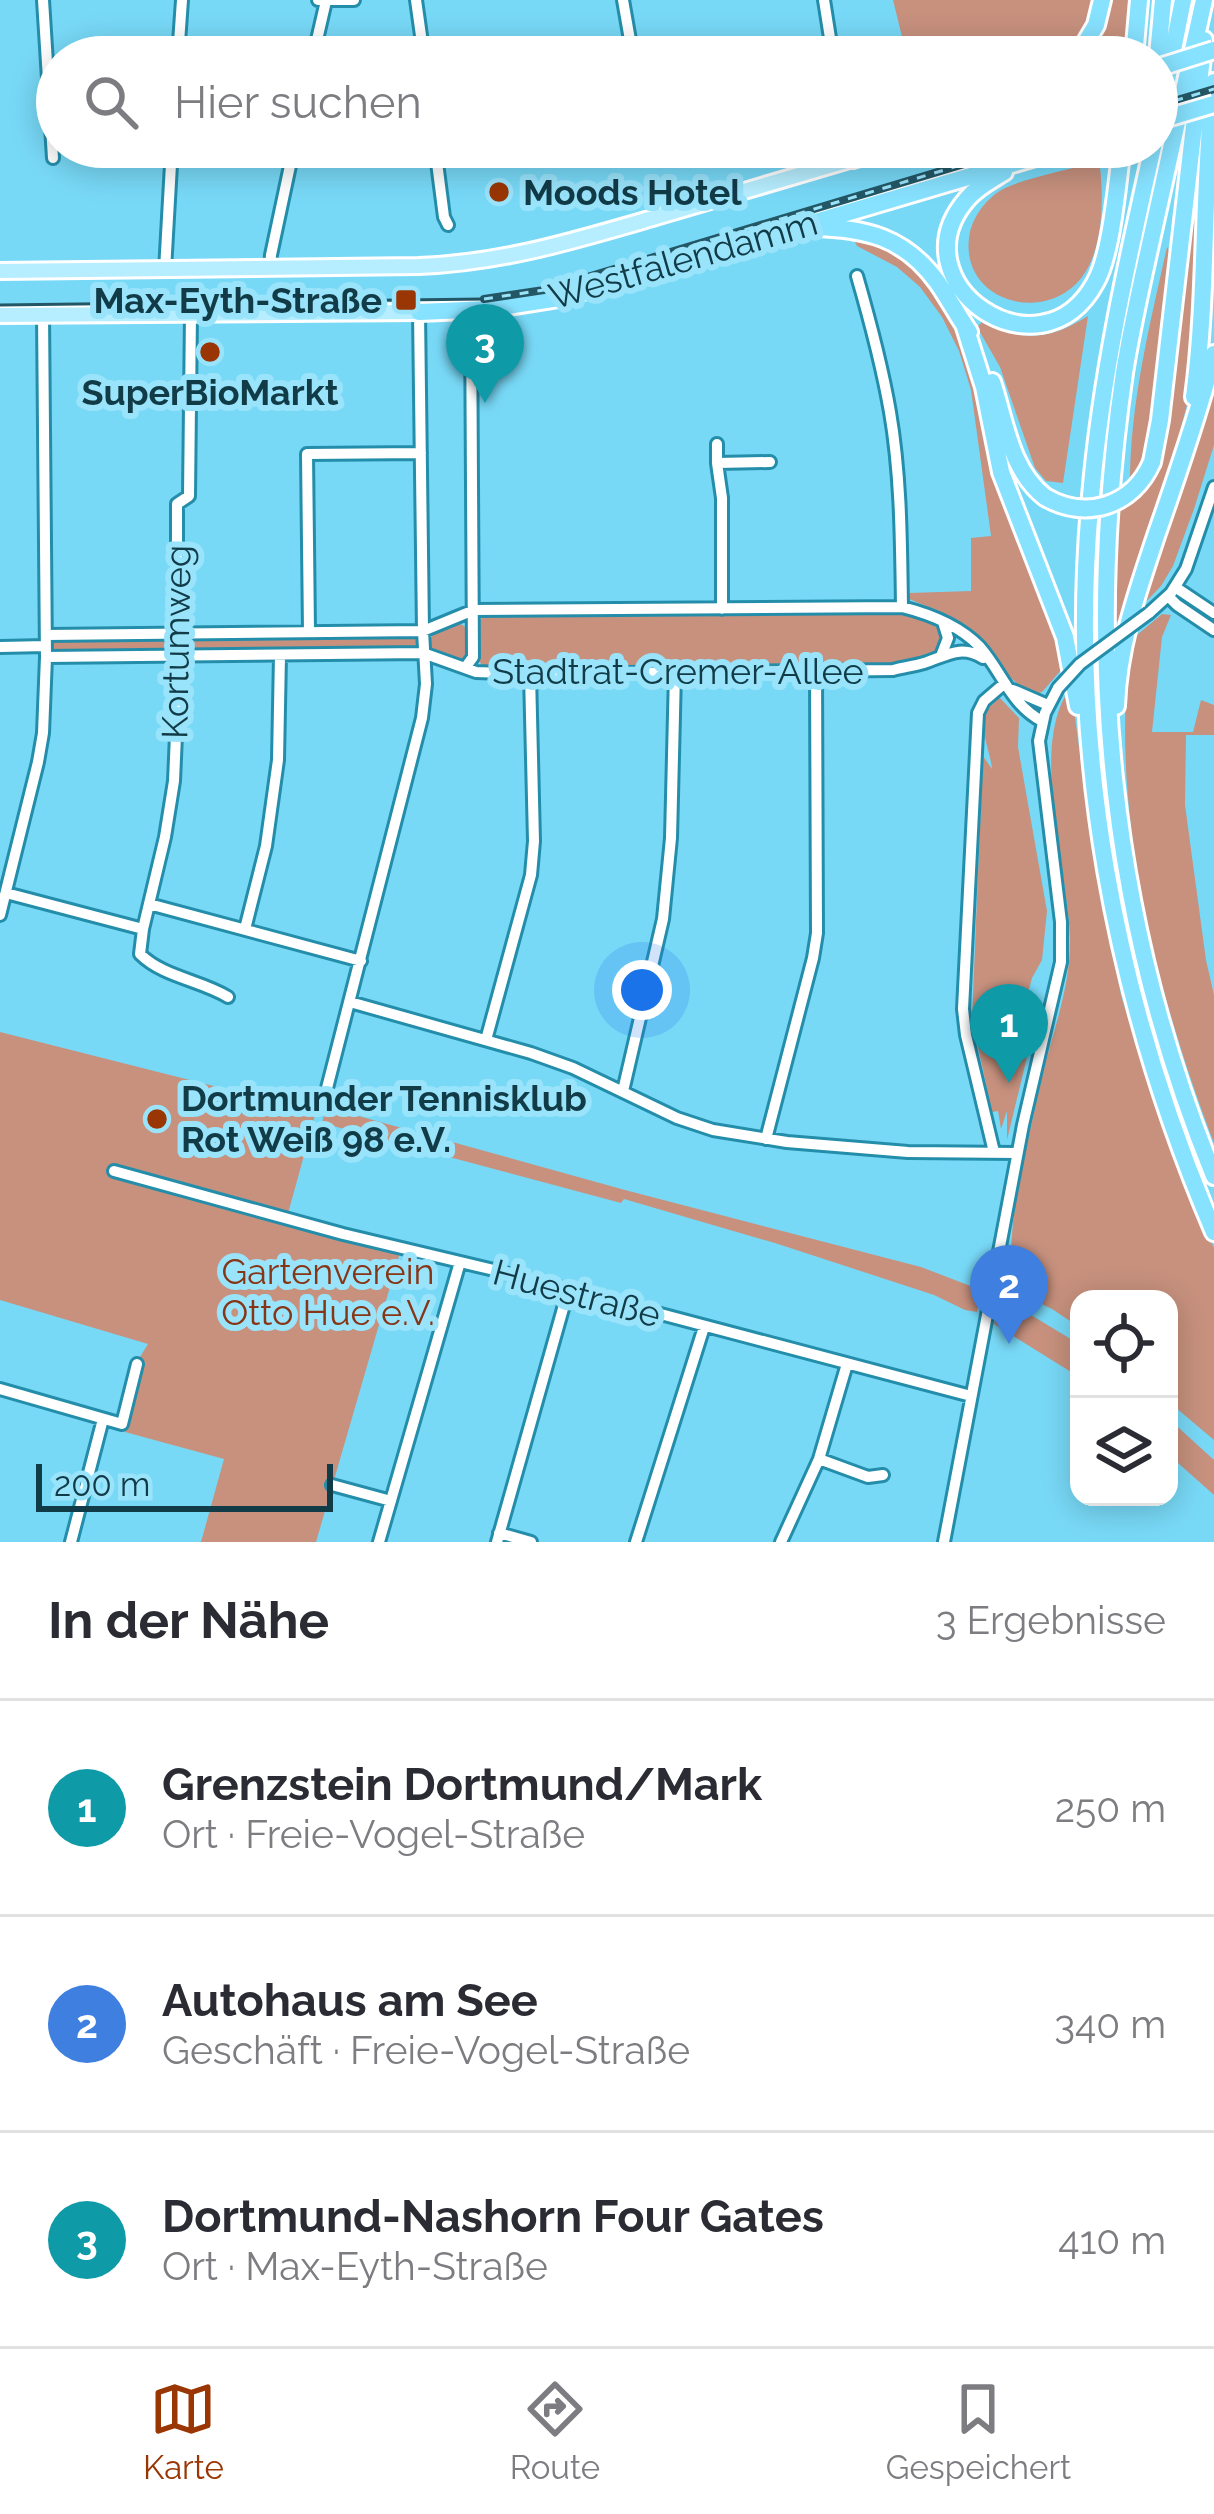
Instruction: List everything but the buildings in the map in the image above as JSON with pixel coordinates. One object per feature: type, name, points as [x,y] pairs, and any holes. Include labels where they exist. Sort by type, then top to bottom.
[{"type":"highway","points":[[1089,36],[1102,0]]},
{"type":"highway","points":[[1136,36],[1139,0]]},
{"type":"highway","points":[[1160,36],[1163,0]]},
{"type":"highway","points":[[1176,36],[1183,0]]},
{"type":"highway","points":[[794,227],[855,229],[896,244],[918,260],[985,361],[1022,472],[1045,497],[1071,508],[1106,506],[1122,499],[1138,486],[1152,462],[1159,432],[1206,0]]},
{"type":"highway","points":[[1178,127],[1206,0]]},
{"type":"highway","points":[[1178,61],[1214,50]]},
{"type":"highway","points":[[1183,456],[1200,344],[1214,82]]},
{"type":"highway","points":[[1178,115],[1214,104]]},
{"type":"highway","name":"Westfalendamm","points":[[419,312],[559,298],[998,168]]},
{"type":"highway","points":[[1012,168],[968,198],[953,222],[948,248],[953,278],[974,306],[1003,322],[1032,325],[1060,318],[1094,286],[1105,258],[1119,168]]},
{"type":"highway","points":[[1140,168],[1142,198]]},
{"type":"highway","points":[[1148,168],[1122,286],[1097,435],[1086,585],[1087,696],[1097,817],[1114,917],[1141,1029],[1214,1232]]},
{"type":"highway","points":[[1169,168],[1125,368],[1112,471],[1104,612],[1108,721],[1136,918],[1181,1085],[1214,1176]]},
{"type":"highway","points":[[964,324],[1001,472],[1058,612],[1071,657],[1087,791],[1097,817]]},
{"type":"highway","points":[[1117,803],[1117,691],[1125,634],[1196,423],[1214,353]]},
{"type":"main road","name":"Westfalendamm","points":[[0,271],[450,265],[513,257],[822,168]]},
{"type":"main road","name":"Westfalendamm","points":[[0,315],[419,312]]},
{"type":"street","points":[[44,0],[46,36]]},
{"type":"street","points":[[179,36],[182,0]]},
{"type":"street","points":[[317,36],[322,1],[354,0]]},
{"type":"street","points":[[416,0],[421,36]]},
{"type":"street","points":[[623,0],[629,36]]},
{"type":"street","points":[[824,0],[829,36]]},
{"type":"street","points":[[165,270],[170,168]]},
{"type":"street","points":[[270,269],[288,168]]},
{"type":"street","points":[[437,168],[448,225]]},
{"type":"street","points":[[856,277],[890,414],[899,500],[902,607]]},
{"type":"street","points":[[465,668],[473,657],[474,610],[471,310]]},
{"type":"street","points":[[326,1092],[417,740],[426,684],[419,312]]},
{"type":"street","name":"Kortumweg","points":[[143,929],[174,781],[177,504],[189,496],[191,313]]},
{"type":"street","points":[[0,915],[38,762],[46,646],[43,314]]},
{"type":"street","points":[[717,444],[722,608]]},
{"type":"street","points":[[309,632],[308,454],[421,453]]},
{"type":"street","points":[[717,463],[770,463]]},
{"type":"street","points":[[944,1542],[1034,1070],[1061,962],[1061,922],[1041,768],[1042,721],[1058,688],[1087,658],[1172,591],[1195,547],[1214,487]]},
{"type":"street","points":[[1172,591],[1214,613]]},
{"type":"street","points":[[1172,591],[1214,630]]},
{"type":"street","name":"Stadtrat-Cremer-Allee","points":[[46,646],[177,634],[423,631],[474,610],[902,607],[943,622],[978,645],[1013,698],[1042,721]]},
{"type":"street","points":[[941,656],[948,638],[943,622]]},
{"type":"street","points":[[0,647],[46,646]]},
{"type":"street","name":"Stadtrat-Cremer-Allee","points":[[46,646],[176,656],[423,653],[476,672],[530,674],[893,670],[964,650],[990,663]]},
{"type":"street","points":[[245,929],[266,847],[278,760],[280,655]]},
{"type":"street","points":[[426,684],[451,663]]},
{"type":"street","points":[[766,1139],[817,933],[816,670]]},
{"type":"street","points":[[623,1091],[663,919],[671,838],[675,673]]},
{"type":"street","points":[[486,1040],[533,859],[530,674]]},
{"type":"street","points":[[994,1152],[963,1009],[978,713],[983,701],[1007,685]]},
{"type":"street","name":"Stadtrat-Cremer-Allee","points":[[1007,685],[1048,705]]},
{"type":"street","points":[[5,892],[143,929],[140,954],[151,965],[228,997]]},
{"type":"street","points":[[149,904],[362,961]]},
{"type":"street","points":[[350,1002],[573,1068],[660,1111],[740,1136],[933,1154],[1018,1153]]},
{"type":"street","name":"Huestraße","points":[[114,1171],[971,1396]]},
{"type":"street","points":[[382,1541],[460,1262]]},
{"type":"street","points":[[531,1542],[498,1538],[568,1291]]},
{"type":"street","points":[[636,1542],[704,1327]]},
{"type":"street","points":[[0,1389],[122,1424],[137,1364]]},
{"type":"street","points":[[781,1542],[819,1459],[847,1364]]},
{"type":"street","points":[[70,1542],[103,1419]]},
{"type":"street","points":[[819,1459],[868,1477],[883,1475]]},
{"type":"street","points":[[332,1485],[391,1501]]},
{"type":"green space","points":[[893,0],[1095,0],[1081,36],[902,36]]},
{"type":"green space","points":[[1110,0],[1131,0],[1127,36],[1101,36]]},
{"type":"green space","points":[[1205,123],[1189,397],[1165,490],[1123,617],[1116,622],[1119,511],[1144,488],[1165,437],[1199,124]]},
{"type":"green space","points":[[1074,168],[1100,168],[1100,224],[1094,253],[1082,277],[1066,292],[1026,303],[989,289],[976,275],[969,256],[970,232],[982,207],[997,193]]},
{"type":"green space","points":[[853,238],[905,260],[941,300],[960,333],[1067,663],[1038,694],[1017,684],[962,624],[909,599],[909,593],[971,591],[971,538],[991,536],[971,390],[959,351],[920,287],[897,267],[857,246]]},
{"type":"green space","points":[[1167,247],[1170,265],[1148,445],[1130,483],[1137,393]]},
{"type":"green space","points":[[1088,316],[1063,483],[1046,481],[1035,468],[1000,367],[977,327],[982,322],[1036,336]]},
{"type":"green space","points":[[1214,379],[1214,445],[1194,509],[1173,566],[1138,610]]},
{"type":"green space","points":[[890,611],[927,621],[938,629],[941,645],[933,653],[895,664],[484,668],[479,661],[479,621],[485,615]]},
{"type":"green space","points":[[1162,614],[1171,615],[1162,637],[1152,732],[1193,732],[1201,700],[1214,705],[1214,735],[1186,735],[1185,805],[1214,995],[1214,1143],[1156,960],[1132,831],[1126,767],[1131,640]]},
{"type":"green space","points":[[457,623],[466,628],[469,640],[468,654],[459,661],[433,652],[429,645],[433,633]]},
{"type":"green space","points":[[412,636],[418,641],[415,649],[185,651],[181,644],[186,639]]},
{"type":"green space","points":[[168,639],[173,644],[169,651],[49,651],[54,640]]},
{"type":"green space","points":[[1071,687],[1092,844],[1121,995],[1157,1113],[1214,1248],[1214,1440],[1178,1410],[1178,1290],[1070,1290],[1070,1321],[1009,1288],[1018,1190],[1069,957],[1068,909],[1051,773],[1059,712]]},
{"type":"green space","points":[[999,697],[1019,718],[1018,747],[1047,911],[1042,960],[1023,1012],[1034,1028],[1007,1140],[1007,1111],[1001,1129],[998,1111],[992,1112],[972,1019],[983,756],[992,769],[984,717],[991,701],[992,705]]},
{"type":"green space","name":"Gartenverein Otto Hue e.V.","points":[[0,1032],[316,1112],[287,1217],[401,1249],[316,1542],[201,1542],[224,1459],[125,1432],[140,1357],[148,1344],[0,1300]]},
{"type":"green space","points":[[326,1107],[921,1267],[981,1290],[977,1312],[778,1244],[624,1199],[621,1203],[322,1123]]},
{"type":"green space","points":[[1001,1297],[1070,1339],[1070,1371],[994,1324]]},
{"type":"green space","points":[[1178,1427],[1214,1460],[1214,1495],[1178,1463]]},
{"type":"tram line","points":[[0,305],[484,299]]},
{"type":"railway","points":[[1178,100],[1214,89]]},
{"type":"railway","points":[[484,299],[544,290],[951,168]]},
{"type":"place","name":"Moods Hotel","points":[[499,192]]},
{"type":"place","name":"Max-Eyth-Straße","points":[[406,300]]},
{"type":"place","name":"SuperBioMarkt","points":[[210,352]]},
{"type":"place","name":"Dortmund-Nashorn Four Gates","points":[[485,403]]},
{"type":"place","name":"Grenzstein Dortmund/Mark","points":[[1009,1083]]},
{"type":"place","name":"Dortmunder Tennisklub Rot Weiß 98 e.V.","points":[[157,1119]]},
{"type":"place","name":"Autohaus am See","points":[[1009,1344]]}]
